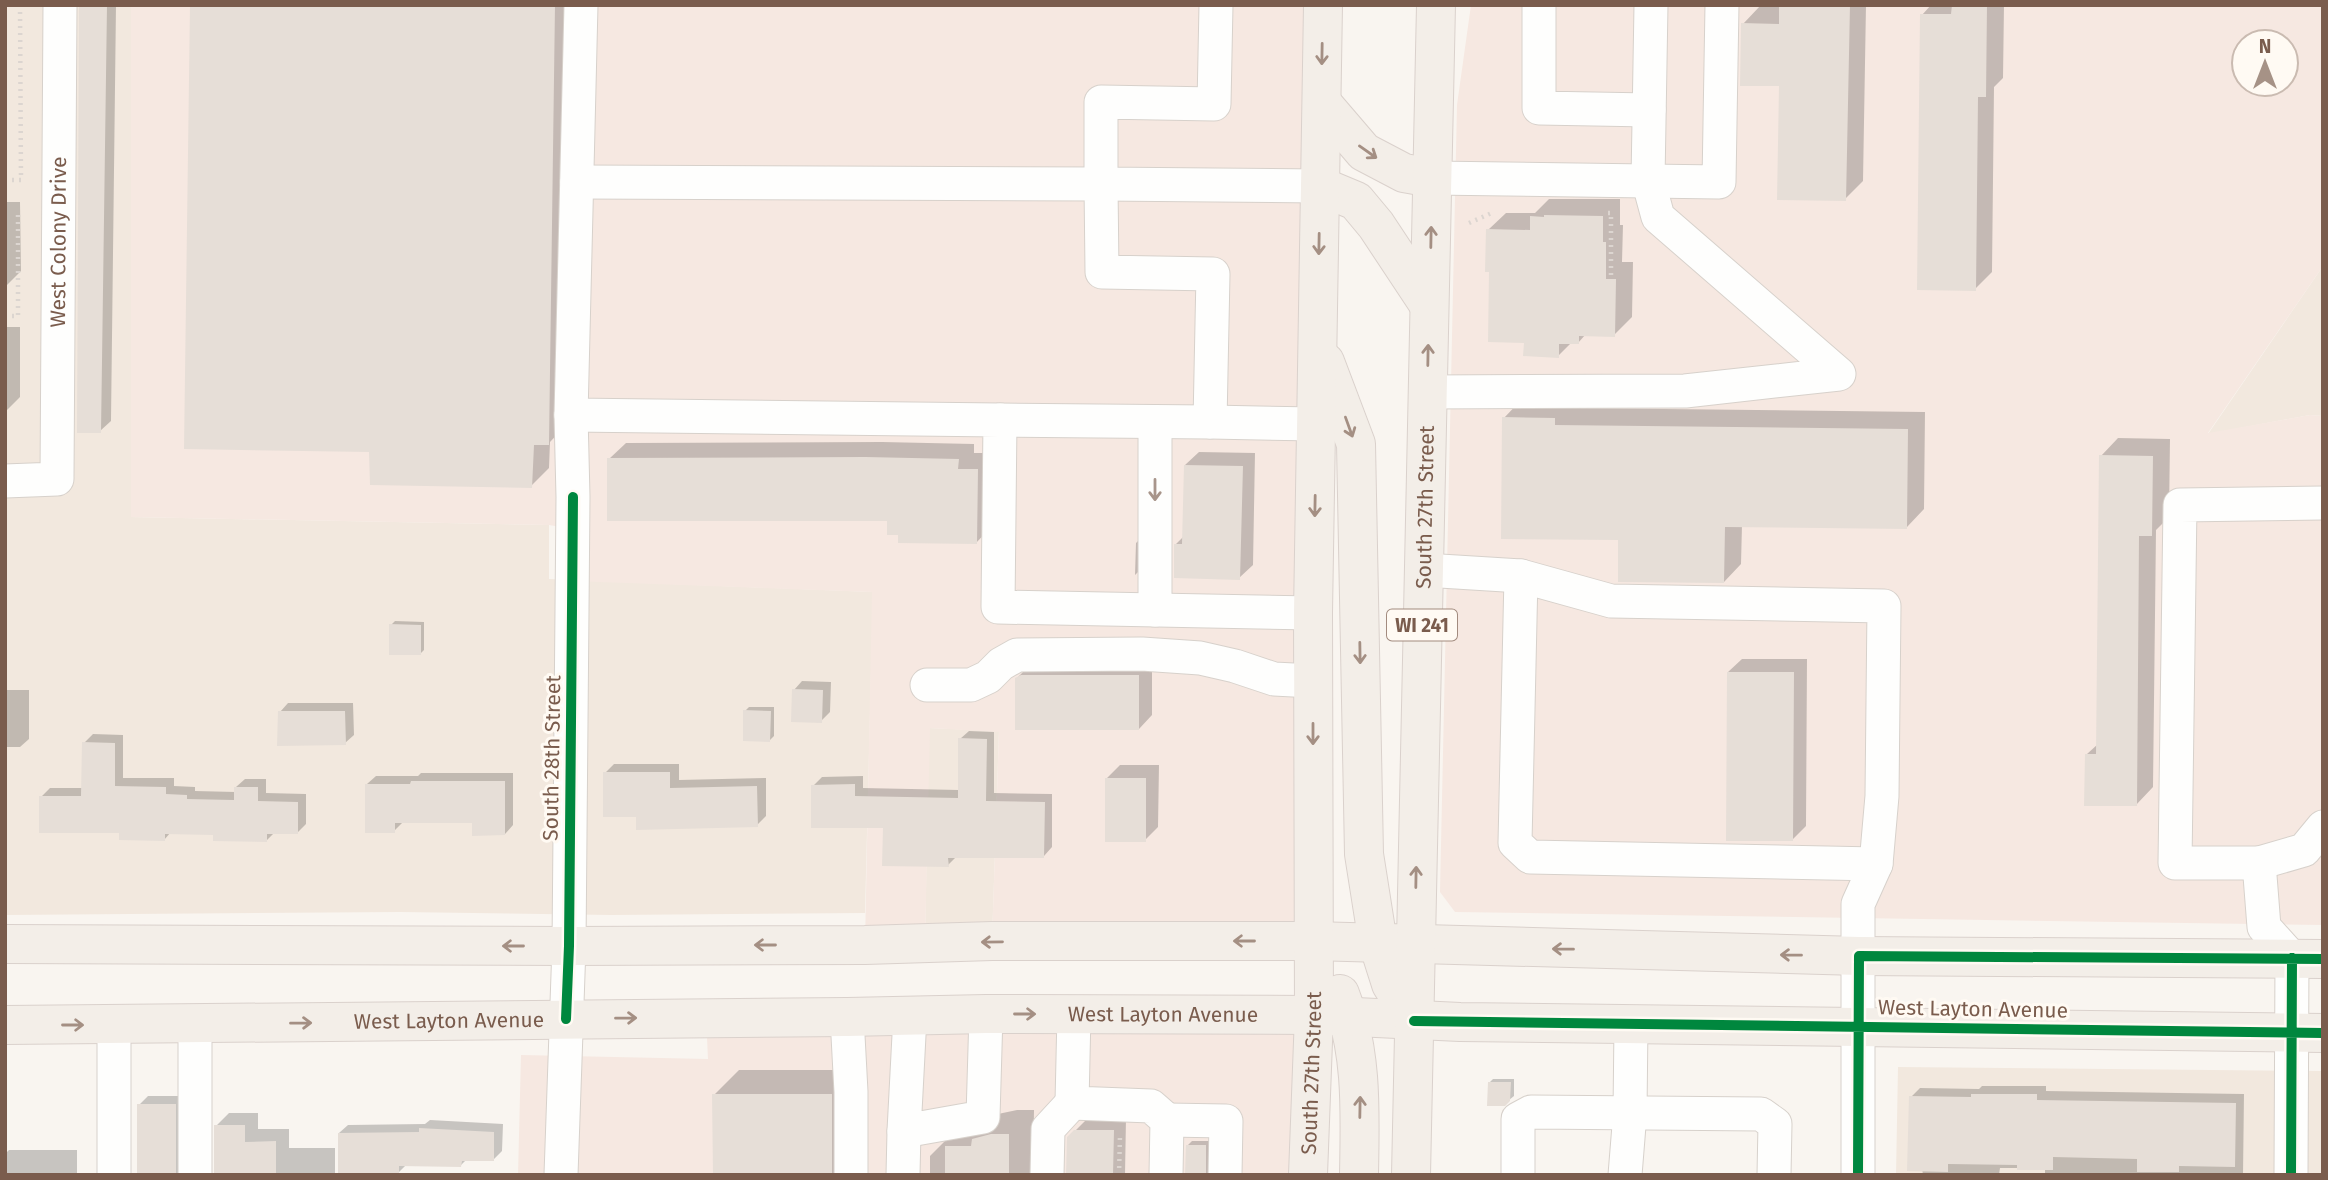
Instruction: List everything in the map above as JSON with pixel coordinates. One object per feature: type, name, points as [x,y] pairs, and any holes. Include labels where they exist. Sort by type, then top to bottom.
[{"type":"main road","points":[[1323,5],[1313,612],[1312,942],[1333,978],[1331,1016],[1360,1088],[1359,1175]]},
{"type":"main road","name":"South 27th Street","points":[[1411,1175],[1414,1021],[1396,944],[1424,570],[1436,5]]},
{"type":"main road","points":[[1322,103],[1364,152],[1404,173],[1432,178]]},
{"type":"main road","points":[[1320,186],[1356,201],[1376,225],[1429,305]]},
{"type":"main road","points":[[1317,340],[1356,444],[1364,854],[1396,944]]},
{"type":"main road","points":[[5,944],[569,946],[1312,942],[1859,956],[2308,958]]},
{"type":"main road","name":"West Layton Avenue","points":[[5,1025],[1074,1014],[2308,1033]]},
{"type":"main road","name":"South 27th Street","points":[[1308,1175],[1331,1016]]},
{"type":"street","name":"West Colony Drive","points":[[5,481],[57,479],[60,5]]},
{"type":"street","name":"South 28th Street","points":[[561,1175],[569,946],[573,497],[571,415],[581,5]]},
{"type":"street","points":[[1210,422],[1213,274],[1102,272],[1101,102],[1214,104],[1216,5]]},
{"type":"street","points":[[1539,5],[1539,108],[1649,110]]},
{"type":"street","points":[[1427,392],[1685,391],[1839,374],[1658,217],[1648,180],[1651,5]]},
{"type":"street","points":[[1432,178],[1719,182],[1722,5]]},
{"type":"street","points":[[577,182],[1320,186]]},
{"type":"street","points":[[571,415],[1316,424]]},
{"type":"street","points":[[1000,420],[998,607],[1313,612]]},
{"type":"street","points":[[1155,422],[1155,610]]},
{"type":"street","points":[[2323,503],[2180,505],[2175,863],[2259,863],[2304,850],[2323,828]]},
{"type":"street","points":[[1424,570],[1521,576],[1611,601],[1884,606],[1882,796],[1876,863],[1858,904],[1858,1175]]},
{"type":"street","points":[[1521,576],[1516,843],[1530,857],[1876,863]]},
{"type":"street","points":[[927,685],[971,685],[988,677],[1001,664],[1017,655],[1142,654],[1200,658],[1273,679],[1313,681]]},
{"type":"street","points":[[2259,863],[2264,927],[2308,958],[2308,1033],[2291,1175]]},
{"type":"street","points":[[904,1131],[983,1117],[986,1014]]},
{"type":"street","points":[[1047,1175],[1048,1129],[1073,1103],[1074,1014]]},
{"type":"street","points":[[903,1175],[909,1016]]},
{"type":"street","points":[[846,1017],[851,1092],[851,1175]]},
{"type":"street","points":[[195,1024],[195,1175]]},
{"type":"street","points":[[1625,1175],[1630,1112],[1631,1024]]},
{"type":"street","points":[[114,1025],[114,1175]]},
{"type":"street","points":[[1073,1103],[1152,1106],[1167,1121],[1226,1121],[1225,1175]]},
{"type":"street","points":[[1518,1175],[1518,1119],[1531,1112],[1761,1114],[1775,1124],[1774,1175]]},
{"type":"street","points":[[1166,1175],[1167,1121]]},
{"type":"path","points":[[5,180],[21,180],[20,5]]},
{"type":"path","points":[[5,316],[18,316],[18,210]]},
{"type":"path","points":[[1469,223],[1492,212],[1506,212]]},
{"type":"path","points":[[1598,213],[1611,213],[1611,279]]},
{"type":"path","points":[[1119,1175],[1120,1130]]},
{"type":"shaded area","points":[[5,5],[131,5],[131,517],[549,525],[549,579],[873,592],[865,913],[5,915]]},
{"type":"shaded area","points":[[131,5],[1323,5],[1312,941],[992,941],[999,732],[930,728],[925,943],[865,945],[872,592],[572,581],[573,529],[549,525],[131,517]]},
{"type":"shaded area","points":[[1471,5],[2323,5],[2323,266],[2208,433],[2310,415],[2323,416],[2323,925],[1455,912],[1440,892],[1457,105]]},
{"type":"shaded area","points":[[2323,266],[2323,416],[2310,415],[2208,434]]},
{"type":"shaded area","points":[[929,728],[999,731],[992,941],[925,943]]},
{"type":"shaded area","points":[[1314,1015],[1308,1175],[518,1175],[521,1055],[708,1059],[706,1017]]},
{"type":"shaded area","points":[[1898,1067],[2323,1071],[2323,1175],[1896,1175]]},
{"type":"building","points":[[79,5],[107,5],[101,433],[77,433]]},
{"type":"building","points":[[190,5],[555,5],[549,445],[534,445],[532,488],[370,485],[369,452],[184,449]]},
{"type":"building","points":[[1779,5],[1850,5],[1846,201],[1777,200],[1779,86],[1740,86],[1741,23],[1779,24]]},
{"type":"building","points":[[1952,5],[1987,5],[1986,97],[1978,97],[1976,291],[1917,290],[1920,14],[1951,14]]},
{"type":"building","points":[[1530,216],[1603,216],[1606,279],[1616,279],[1615,337],[1579,336],[1579,344],[1559,344],[1559,358],[1523,356],[1524,343],[1488,342],[1489,272],[1485,272],[1486,229],[1530,230]]},
{"type":"building","points":[[1502,417],[1555,418],[1555,425],[1908,429],[1907,529],[1725,527],[1724,583],[1618,582],[1618,540],[1501,539]]},
{"type":"building","points":[[2099,455],[2153,456],[2152,536],[2139,536],[2137,806],[2084,806],[2085,754],[2096,754]]},
{"type":"building","points":[[607,458],[959,459],[958,469],[978,469],[977,544],[898,543],[898,535],[887,535],[887,521],[607,521]]},
{"type":"building","points":[[1184,465],[1243,466],[1240,580],[1174,578],[1174,544],[1182,544]]},
{"type":"building","points":[[389,624],[421,625],[421,655],[389,655]]},
{"type":"building","points":[[1727,672],[1794,672],[1793,841],[1726,841]]},
{"type":"building","points":[[1021,675],[1139,675],[1139,730],[1015,730],[1015,678]]},
{"type":"building","points":[[792,689],[823,690],[822,723],[791,722]]},
{"type":"building","points":[[743,710],[771,711],[770,742],[743,741]]},
{"type":"building","points":[[278,711],[345,711],[346,745],[277,746]]},
{"type":"building","points":[[958,738],[987,739],[986,801],[1045,802],[1044,858],[948,858],[949,867],[882,866],[883,828],[811,828],[811,785],[855,784],[855,796],[958,798]]},
{"type":"building","points":[[82,742],[115,743],[115,786],[166,787],[166,794],[187,795],[187,799],[234,800],[234,787],[258,787],[258,801],[298,802],[298,834],[267,834],[267,842],[213,841],[213,835],[165,834],[165,841],[119,840],[119,833],[39,833],[39,796],[81,796]]},
{"type":"building","points":[[603,772],[670,772],[670,788],[757,786],[758,827],[636,830],[636,817],[603,817]]},
{"type":"building","points":[[1105,778],[1146,778],[1146,842],[1105,842]]},
{"type":"building","points":[[411,781],[505,781],[505,835],[472,836],[472,823],[395,823],[395,833],[365,833],[365,784],[410,784]]},
{"type":"building","points":[[1488,1082],[1511,1082],[1510,1101],[1505,1106],[1487,1106]]},
{"type":"building","points":[[712,1094],[832,1094],[832,1175],[713,1175]]},
{"type":"building","points":[[1971,1094],[2037,1094],[2037,1100],[2236,1103],[2235,1167],[2179,1166],[2179,1172],[2137,1172],[2137,1159],[2053,1157],[2053,1170],[2017,1170],[2017,1165],[1948,1164],[1948,1172],[1907,1171],[1909,1096],[1971,1097]]},
{"type":"building","points":[[137,1104],[176,1104],[176,1175],[137,1175]]},
{"type":"building","points":[[214,1125],[245,1125],[245,1142],[276,1141],[276,1175],[214,1175]]},
{"type":"building","points":[[419,1128],[494,1132],[494,1161],[462,1161],[461,1167],[399,1166],[399,1175],[338,1175],[338,1133],[419,1132]]},
{"type":"building","points":[[1074,1130],[1114,1130],[1113,1175],[1066,1175],[1067,1137]]},
{"type":"building","points":[[991,1134],[1009,1134],[1009,1175],[945,1175],[945,1146],[971,1146],[972,1139]]},
{"type":"building","points":[[1186,1145],[1206,1145],[1206,1175],[1185,1175]]},
{"type":"cycle path","points":[[566,1019],[573,497]]},
{"type":"cycle path","points":[[1858,1175],[1859,956],[2323,959]]},
{"type":"cycle path","points":[[2291,1175],[2292,958]]},
{"type":"cycle path","points":[[1414,1021],[2323,1033]]}]
